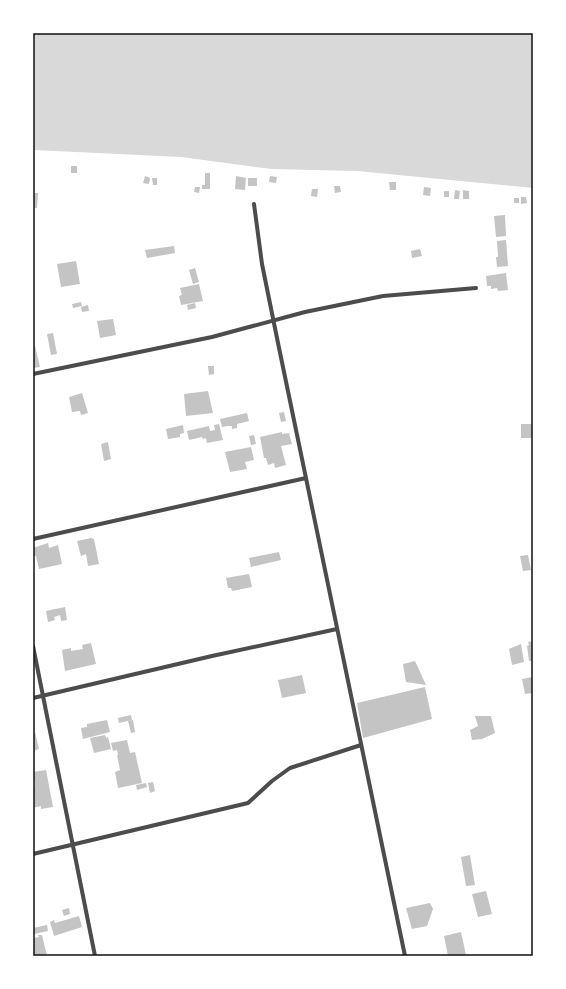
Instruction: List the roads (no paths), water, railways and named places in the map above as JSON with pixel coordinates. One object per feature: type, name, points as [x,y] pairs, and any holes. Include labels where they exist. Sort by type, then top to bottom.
[{"type":"street","points":[[254,204],[262,264],[273,321],[405,956]]},
{"type":"street","points":[[33,374],[212,337],[273,321],[383,296],[476,288]]},
{"type":"street","points":[[33,539],[306,478]]},
{"type":"street","points":[[33,698],[212,656],[337,629]]},
{"type":"street","points":[[33,646],[95,956]]},
{"type":"street","points":[[33,854],[248,803],[272,781],[290,768],[361,745]]}]
